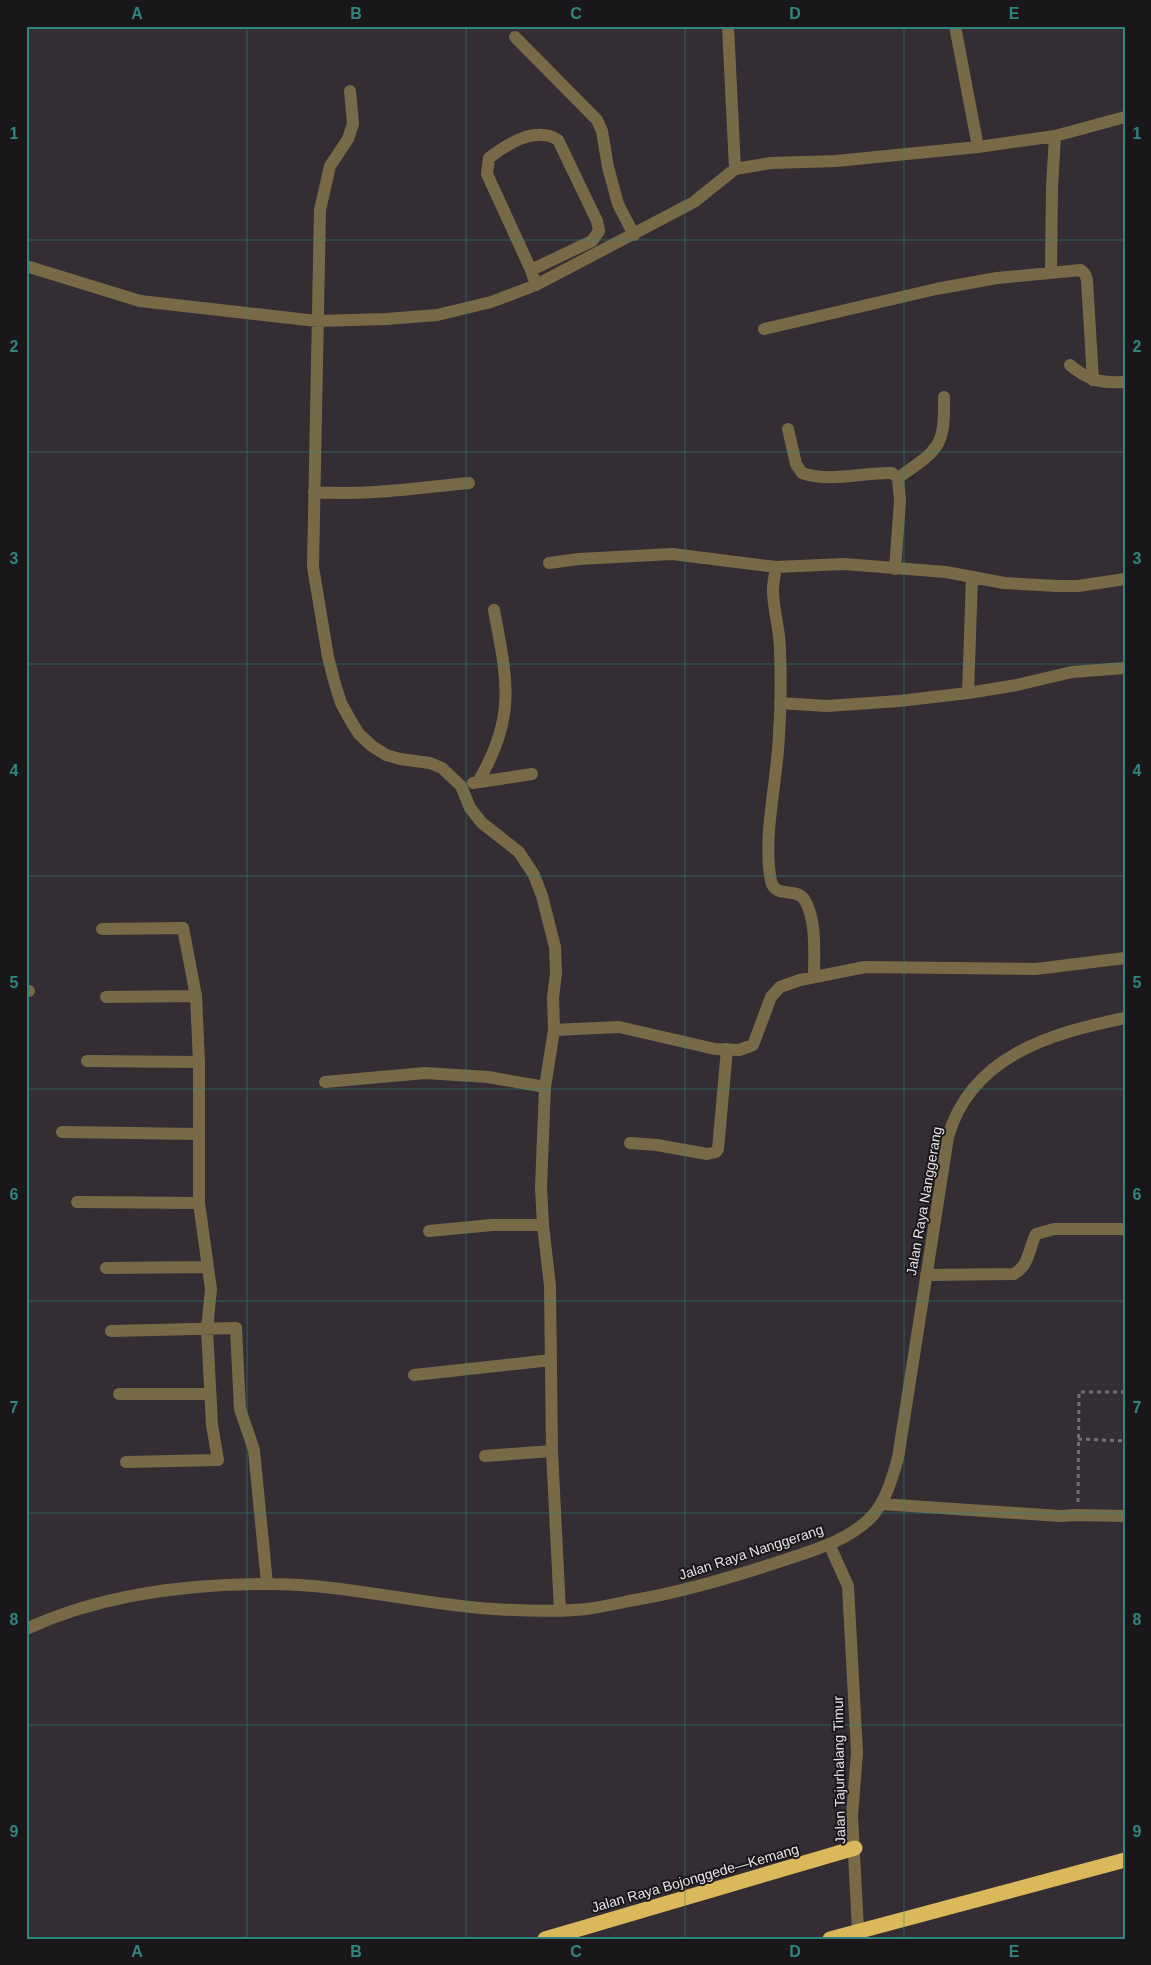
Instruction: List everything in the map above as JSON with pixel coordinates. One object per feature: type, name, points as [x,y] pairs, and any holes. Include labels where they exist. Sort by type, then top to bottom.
[{"type":"highway","name":"Jalan Raya Bojonggede—Kemang","points":[[545,1939],[855,1848]]},
{"type":"highway","points":[[830,1939],[858,1935],[1125,1860]]},
{"type":"street","points":[[728,26],[735,169]]},
{"type":"street","points":[[954,26],[978,146]]},
{"type":"street","points":[[515,37],[597,120],[602,131],[608,167],[618,204],[634,235]]},
{"type":"street","points":[[350,91],[353,124],[348,139],[330,166],[320,210],[313,567],[328,657],[341,703],[359,734],[386,755],[430,763],[442,768],[461,786],[470,808],[482,823],[519,852],[534,875],[542,896],[555,947],[554,1030],[545,1087],[541,1187],[550,1286],[552,1451],[560,1611]]},
{"type":"street","points":[[26,266],[140,301],[317,320],[386,319],[437,315],[491,302],[536,285],[694,202],[735,169],[771,163],[836,161],[1055,136],[1125,117]]},
{"type":"street","points":[[531,270],[592,241],[599,231],[597,221],[558,140],[553,137],[540,135],[525,138],[504,146],[490,158],[487,174],[536,285]]},
{"type":"street","points":[[1051,272],[1055,136]]},
{"type":"street","points":[[764,329],[936,289],[997,278],[1081,270],[1086,274],[1093,380]]},
{"type":"street","points":[[1070,365],[1084,376],[1093,380],[1125,382]]},
{"type":"street","points":[[898,478],[933,452],[940,442],[944,417],[944,397]]},
{"type":"street","points":[[788,429],[796,464],[802,473],[839,477],[892,473],[898,478],[900,501],[895,569]]},
{"type":"street","points":[[314,492],[344,494],[381,492],[469,482]]},
{"type":"street","points":[[549,563],[579,559],[672,554],[776,567],[844,564],[946,572],[1004,583],[1057,586],[1078,586],[1125,579]]},
{"type":"street","points":[[776,567],[773,591],[780,648],[780,703],[769,853],[771,882],[774,888],[782,892],[799,894],[809,908],[812,920],[814,977]]},
{"type":"street","points":[[968,693],[972,577]]},
{"type":"street","points":[[478,782],[499,739],[506,700],[506,675],[494,610]]},
{"type":"street","points":[[780,703],[827,706],[899,701],[1017,685],[1072,672],[1125,668]]},
{"type":"street","points":[[461,786],[532,774]]},
{"type":"street","points":[[102,929],[183,928],[196,996],[199,1062],[199,1203],[211,1289],[207,1329],[212,1424],[218,1460],[126,1462]]},
{"type":"street","points":[[554,1030],[619,1027],[706,1048],[740,1050],[753,1045],[771,997],[780,987],[800,980],[864,967],[1036,969],[1125,958]]},
{"type":"street","points":[[106,997],[196,996]]},
{"type":"street","name":"Jalan Raya Nanggerang","points":[[26,1629],[70,1612],[132,1595],[215,1585],[327,1586],[415,1601],[493,1609],[560,1611],[589,1609],[671,1594],[737,1576],[829,1544],[859,1527],[872,1515],[881,1504],[891,1482],[898,1458],[948,1137],[954,1117],[963,1100],[975,1085],[993,1069],[1040,1041],[1069,1030],[1125,1018]]},
{"type":"street","points":[[630,1143],[657,1145],[707,1154],[716,1152],[718,1149],[727,1049]]},
{"type":"street","points":[[87,1061],[199,1062]]},
{"type":"street","points":[[325,1082],[425,1073],[488,1077],[545,1087]]},
{"type":"street","points":[[62,1132],[199,1134]]},
{"type":"street","points":[[77,1202],[199,1203]]},
{"type":"street","points":[[428,1231],[492,1225],[543,1225]]},
{"type":"street","points":[[926,1275],[1014,1274],[1022,1270],[1026,1263],[1036,1234],[1054,1229],[1125,1229]]},
{"type":"street","points":[[106,1268],[208,1267]]},
{"type":"street","points":[[110,1330],[236,1328],[240,1409],[254,1450],[267,1584]]},
{"type":"street","points":[[414,1374],[551,1360]]},
{"type":"street","points":[[119,1394],[210,1394]]},
{"type":"street","points":[[486,1456],[552,1451]]},
{"type":"street","points":[[881,1504],[1060,1516],[1125,1516]]},
{"type":"street","name":"Jalan Tajurhalang Timur","points":[[829,1544],[848,1586],[857,1753],[852,1816],[858,1935]]},
{"type":"path","points":[[1076,1515],[1078,1499],[1079,1392],[1125,1392]]},
{"type":"path","points":[[1078,1439],[1125,1441]]}]
